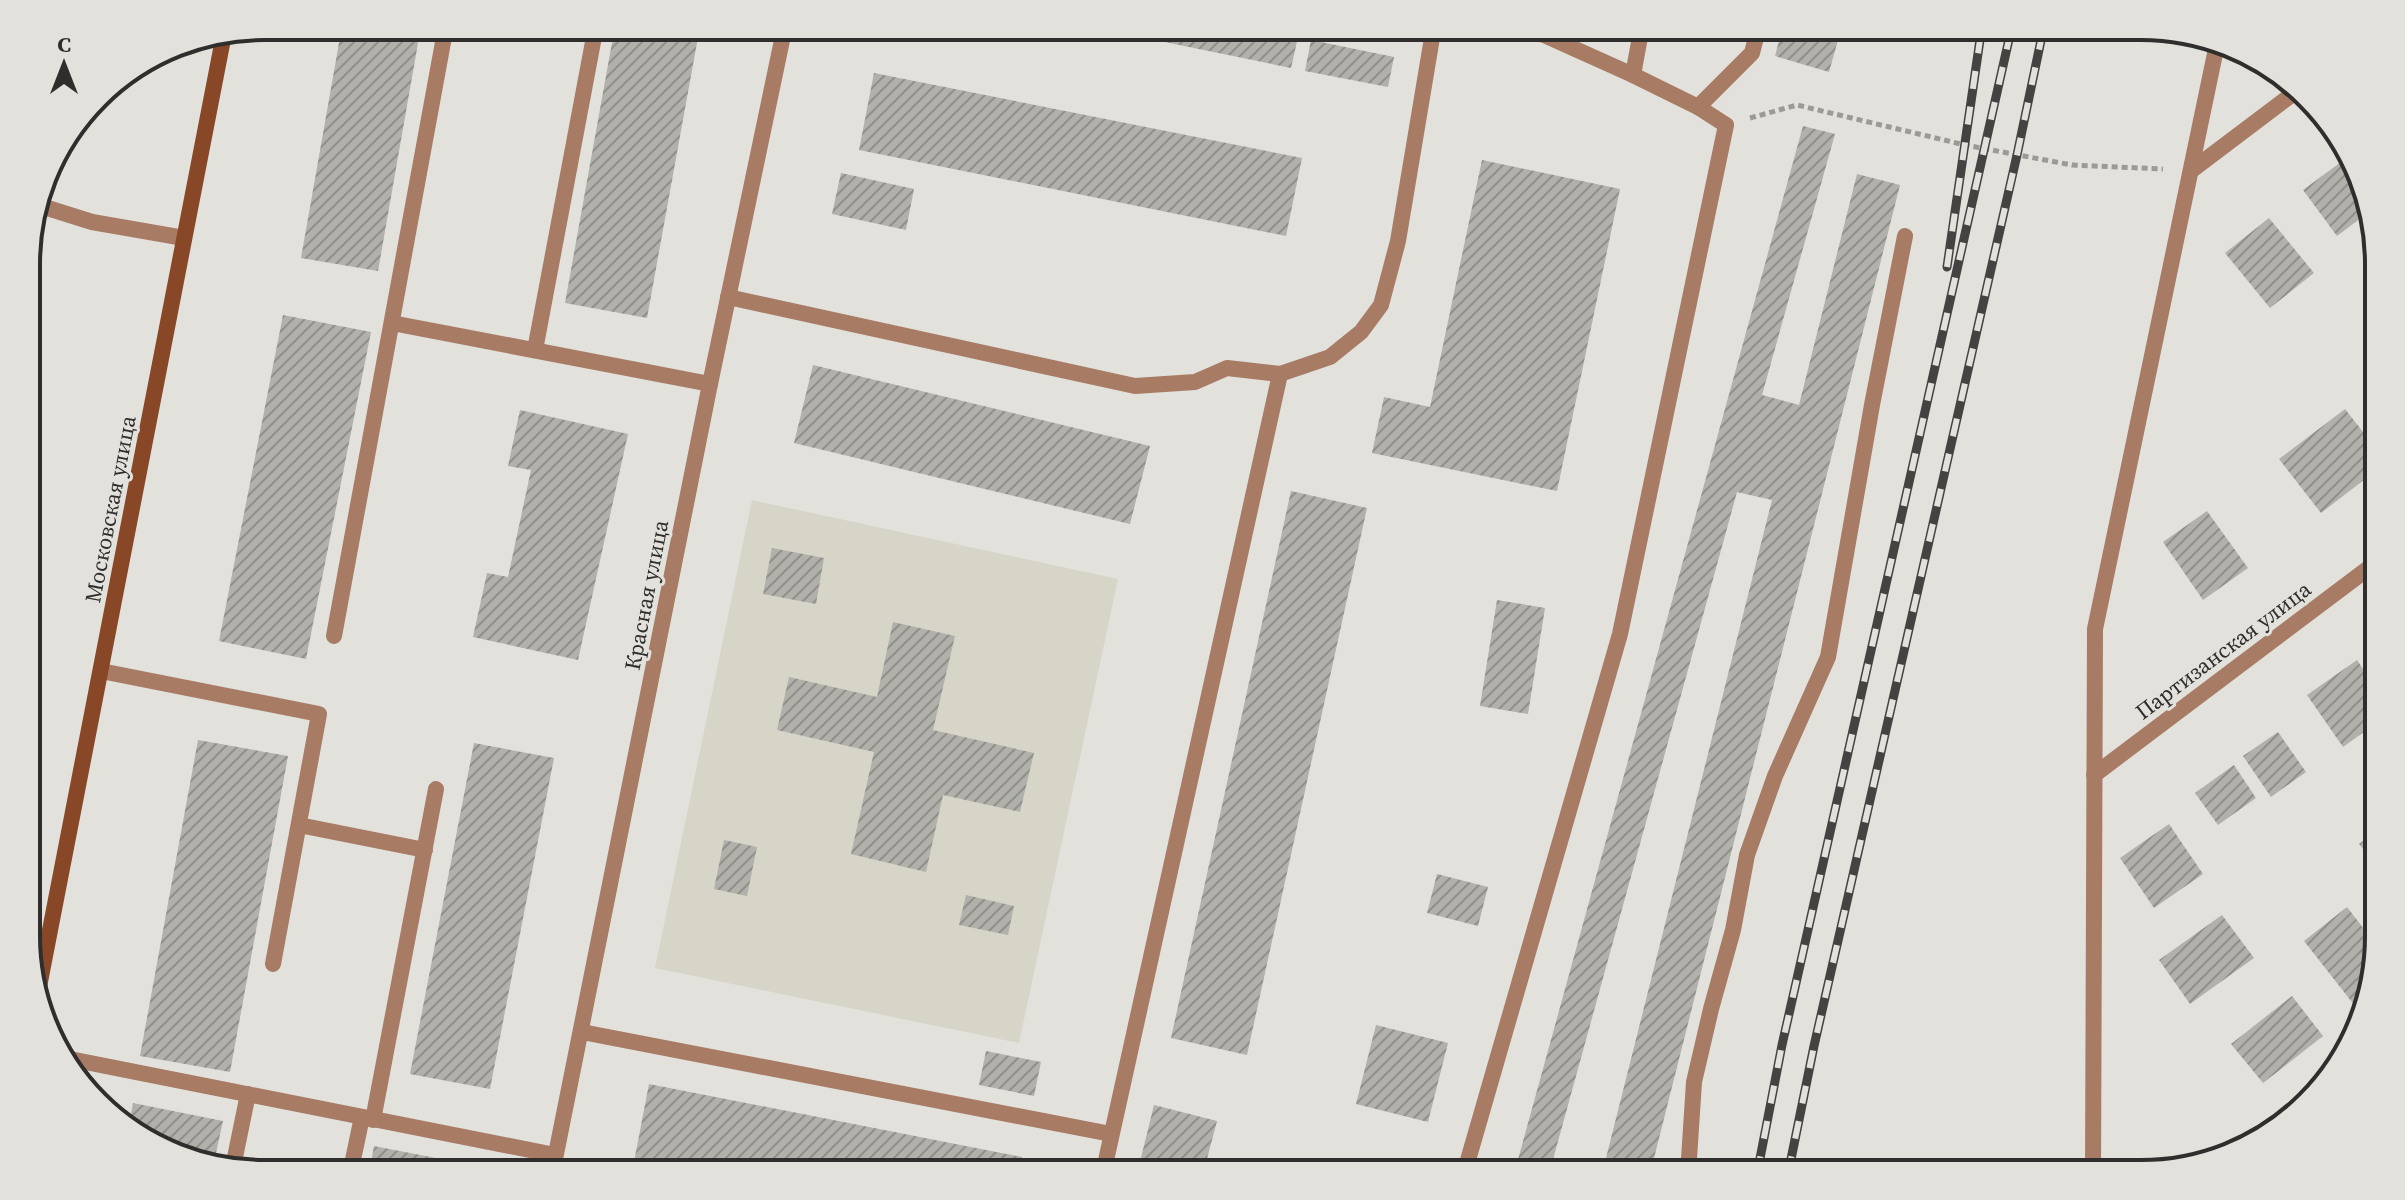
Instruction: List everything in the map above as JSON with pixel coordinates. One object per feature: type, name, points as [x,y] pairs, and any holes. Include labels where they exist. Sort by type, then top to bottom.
[{"type":"main road","name":"Московская улица","points":[[43,969],[222,44]]},
{"type":"street","points":[[334,636],[443,40]]},
{"type":"street","points":[[535,350],[593,40]]},
{"type":"street","name":"Красная улица","points":[[554,1160],[782,40]]},
{"type":"street","points":[[728,297],[1135,386],[1195,382],[1227,368],[1280,374],[1330,357],[1361,332],[1381,305],[1398,241],[1432,40]]},
{"type":"street","points":[[1468,1160],[1620,634],[1726,125],[1698,107],[1555,40]]},
{"type":"street","points":[[1633,75],[1639,40]]},
{"type":"street","points":[[1698,107],[1752,53],[1755,40]]},
{"type":"street","points":[[2093,1160],[2095,629],[2215,53]]},
{"type":"street","points":[[2192,170],[2289,96]]},
{"type":"street","points":[[47,208],[92,222],[184,238]]},
{"type":"street","points":[[1689,1160],[1694,1082],[1733,930],[1747,855],[1775,776],[1828,657],[1905,236]]},
{"type":"street","points":[[392,323],[710,384]]},
{"type":"street","points":[[1106,1160],[1280,374]]},
{"type":"street","name":"Партизанская улица","points":[[2094,775],[2365,571]]},
{"type":"street","points":[[101,671],[319,714],[273,964]]},
{"type":"street","points":[[354,1160],[368,1118],[436,789]]},
{"type":"street","points":[[299,825],[425,850]]},
{"type":"street","points":[[582,1032],[1111,1134]]},
{"type":"street","points":[[78,1061],[555,1155]]},
{"type":"street","points":[[235,1158],[248,1094]]},
{"type":"path","points":[[1726,125],[1797,105],[1965,145],[2072,165],[2192,170]]},
{"type":"shaded area","points":[[752,500],[1118,579],[1019,1043],[655,968]]},
{"type":"building","points":[[340,40],[419,40],[378,271],[301,258]]},
{"type":"building","points":[[612,40],[697,40],[647,318],[565,303]]},
{"type":"building","points":[[1155,40],[1297,40],[1291,68]]},
{"type":"building","points":[[1311,40],[1394,57],[1388,87],[1305,71]]},
{"type":"building","points":[[1779,40],[1838,40],[1829,72],[1775,56]]},
{"type":"building","points":[[874,73],[1302,158],[1286,236],[859,150]]},
{"type":"building","points":[[1803,126],[1835,134],[1762,395],[1799,405],[1857,174],[1900,185],[1654,1160],[1606,1160],[1772,500],[1737,492],[1553,1160],[1518,1160]]},
{"type":"building","points":[[1482,160],[1620,189],[1557,491],[1372,453],[1384,397],[1430,407]]},
{"type":"building","points":[[2340,163],[2360,219],[2337,236],[2303,190]]},
{"type":"building","points":[[841,173],[914,189],[906,230],[832,214]]},
{"type":"building","points":[[2269,218],[2314,273],[2270,308],[2225,253]]},
{"type":"building","points":[[283,315],[371,332],[306,659],[219,641]]},
{"type":"building","points":[[813,365],[1150,446],[1130,524],[794,443]]},
{"type":"building","points":[[2345,409],[2365,434],[2365,479],[2321,513],[2279,459]]},
{"type":"building","points":[[520,410],[628,434],[578,660],[473,637],[487,573],[508,577],[531,470],[508,466]]},
{"type":"building","points":[[1291,491],[1367,508],[1247,1055],[1171,1038]]},
{"type":"building","points":[[2207,511],[2248,568],[2203,600],[2163,542]]},
{"type":"building","points":[[772,548],[824,558],[816,604],[763,594]]},
{"type":"building","points":[[1497,600],[1545,608],[1528,714],[1480,706]]},
{"type":"building","points":[[893,622],[955,636],[933,730],[1034,753],[1020,812],[943,795],[926,872],[851,854],[874,752],[777,730],[789,677],[877,697]]},
{"type":"building","points":[[2357,660],[2365,672],[2365,731],[2343,747],[2307,695]]},
{"type":"building","points":[[2278,732],[2306,772],[2271,797],[2243,756]]},
{"type":"building","points":[[198,740],[288,756],[230,1072],[140,1056]]},
{"type":"building","points":[[474,743],[554,758],[490,1089],[410,1074]]},
{"type":"building","points":[[2234,765],[2256,798],[2218,825],[2195,793]]},
{"type":"building","points":[[2169,824],[2203,874],[2154,908],[2120,858]]},
{"type":"building","points":[[724,840],[757,847],[747,896],[714,889]]},
{"type":"building","points":[[1437,874],[1488,887],[1478,926],[1427,913]]},
{"type":"building","points":[[966,895],[1014,906],[1008,935],[959,925]]},
{"type":"building","points":[[2347,907],[2365,930],[2361,980],[2354,1005],[2304,941]]},
{"type":"building","points":[[2222,915],[2254,958],[2190,1004],[2159,960]]},
{"type":"building","points":[[2292,996],[2323,1036],[2263,1083],[2231,1044]]},
{"type":"building","points":[[1376,1025],[1448,1043],[1428,1122],[1356,1104]]},
{"type":"building","points":[[986,1051],[1041,1062],[1034,1096],[979,1085]]},
{"type":"building","points":[[649,1084],[1022,1157],[1021,1160],[634,1160]]},
{"type":"building","points":[[133,1103],[223,1121],[216,1154],[165,1137],[131,1115]]},
{"type":"building","points":[[1154,1105],[1217,1121],[1207,1160],[1140,1160]]},
{"type":"building","points":[[374,1146],[446,1160],[372,1160]]},
{"type":"railway","points":[[1947,267],[1980,40]]},
{"type":"railway","points":[[1760,1160],[1782,1045],[2009,40]]},
{"type":"railway","points":[[1791,1160],[2041,40]]}]
